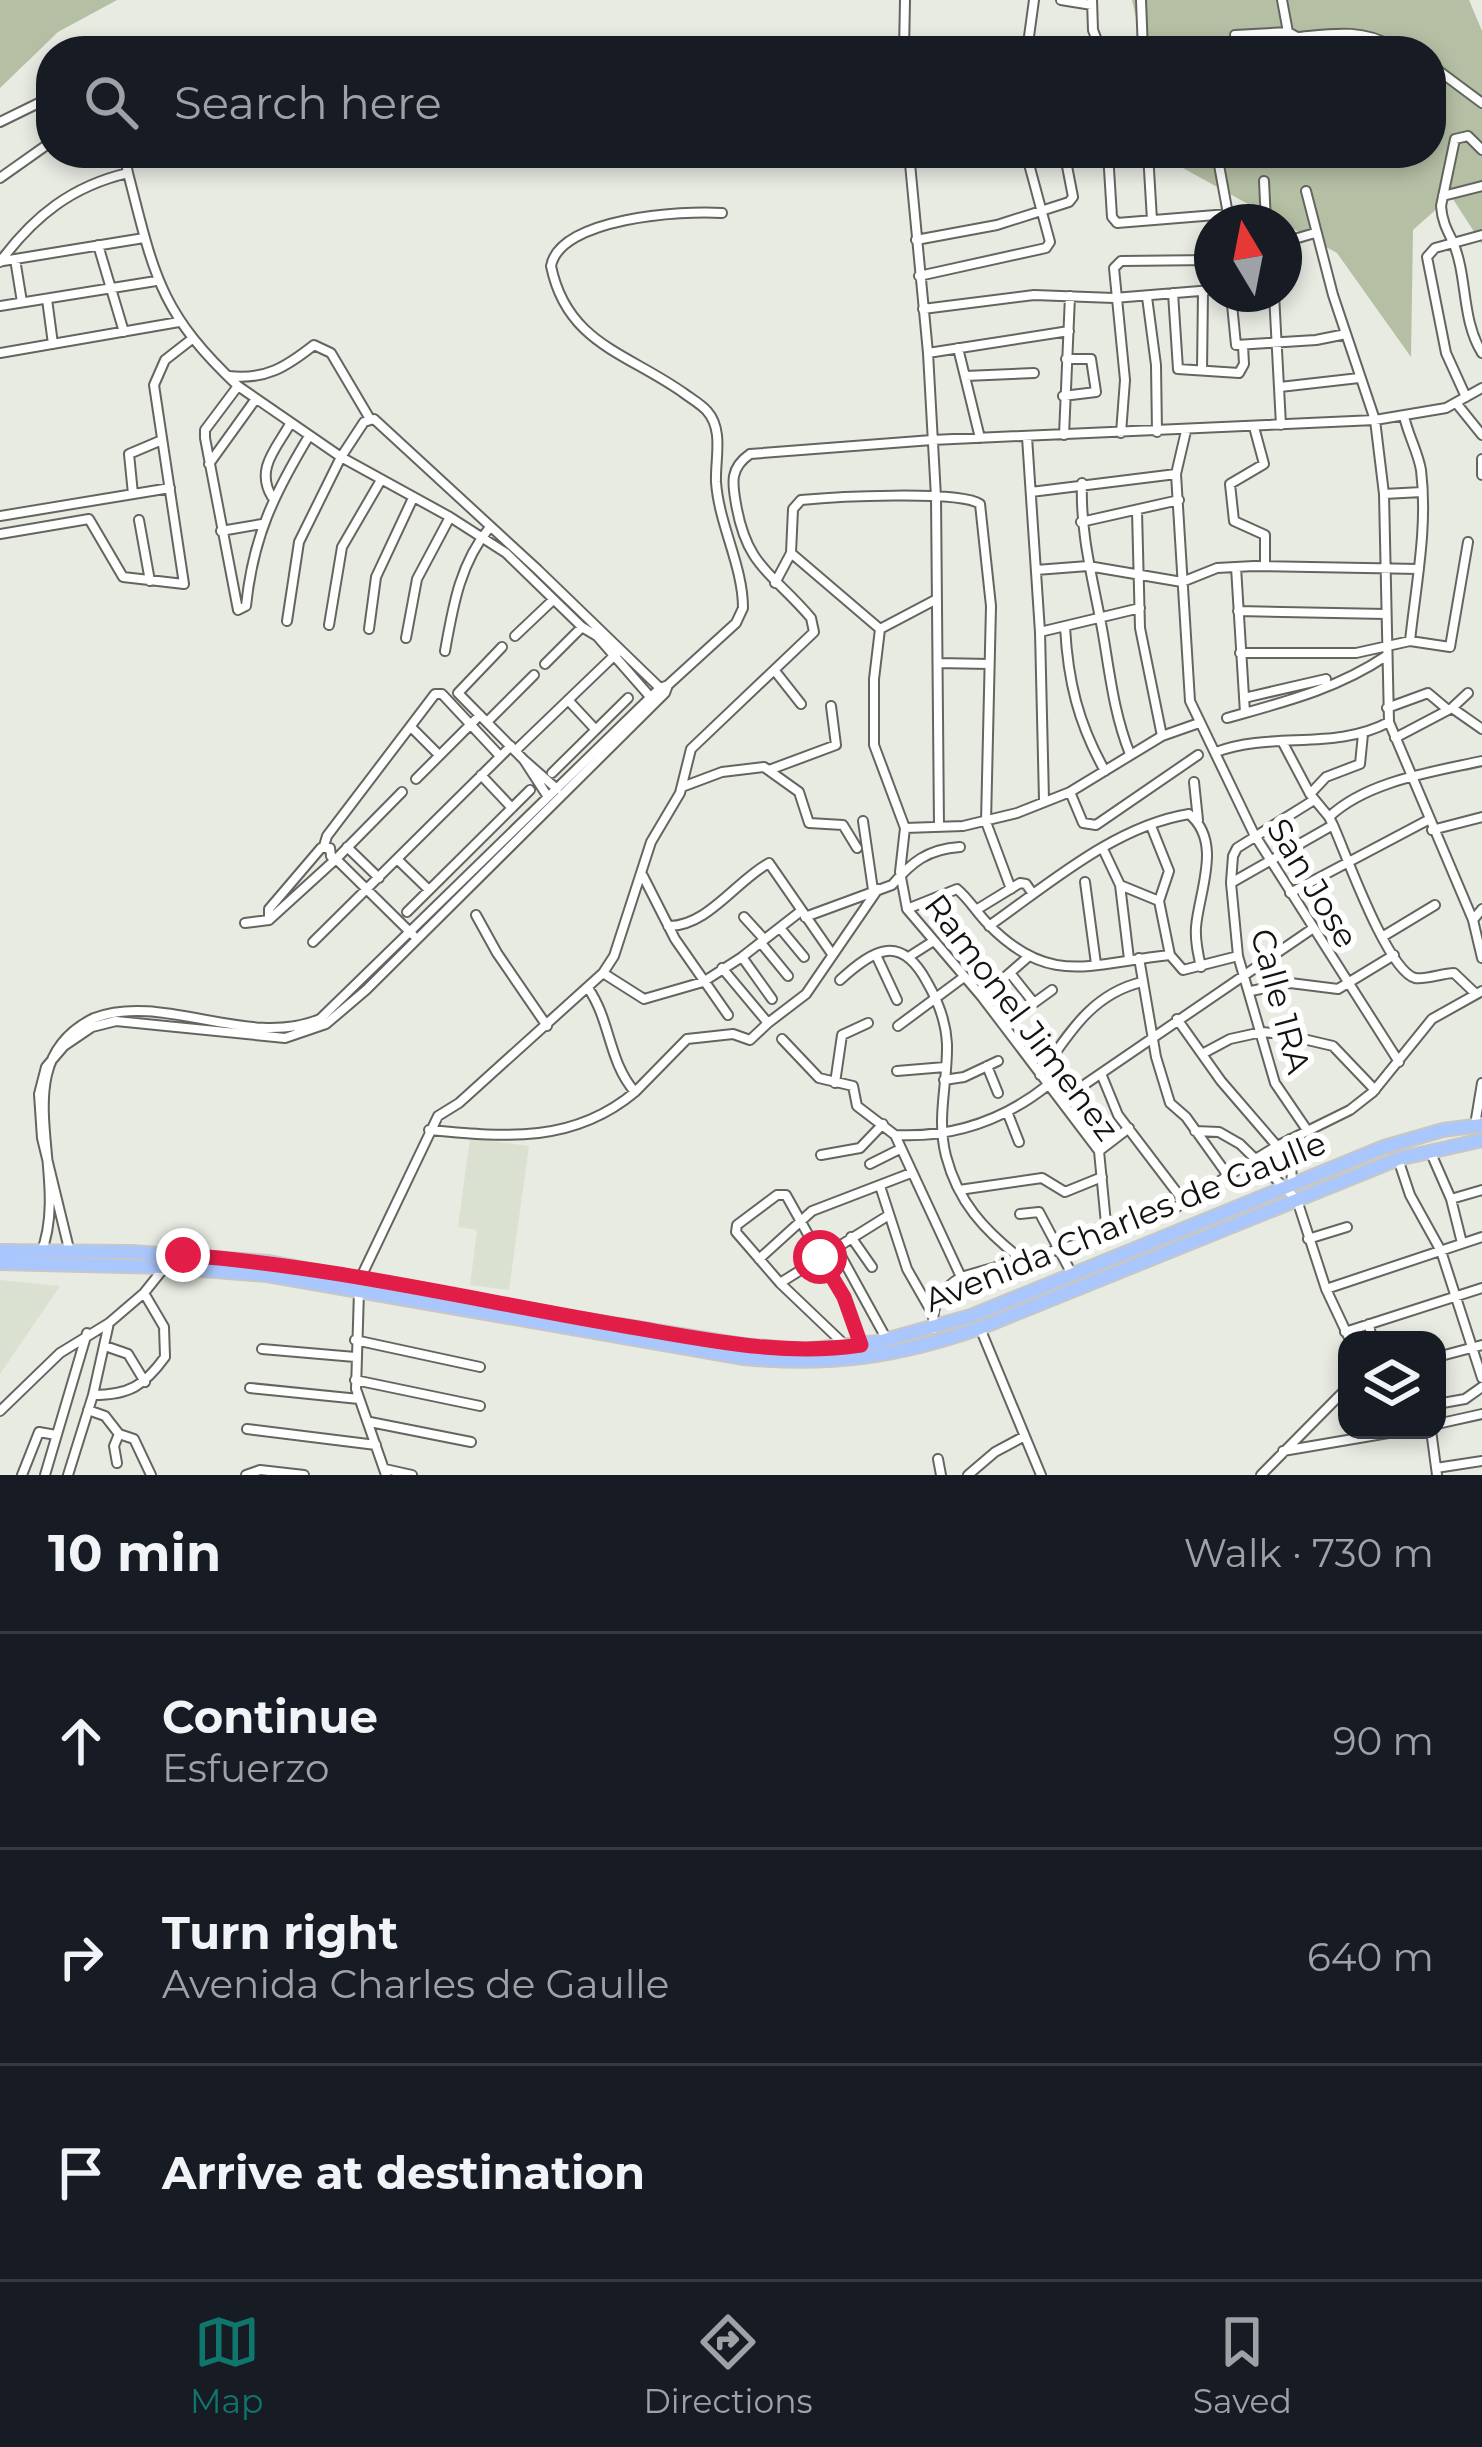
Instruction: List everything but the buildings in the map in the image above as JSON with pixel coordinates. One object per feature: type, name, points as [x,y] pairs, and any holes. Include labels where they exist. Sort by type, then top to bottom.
[{"type":"main road","name":"Avenida Charles de Gaulle","points":[[0,1264],[132,1252],[268,1268],[781,1362],[851,1361],[936,1336],[1384,1147],[1479,1125]]},
{"type":"main road","name":"Avenida Charles de Gaulle","points":[[360,1284],[743,1345],[802,1350],[936,1336],[980,1328],[1398,1159],[1482,1140]]},
{"type":"main road","name":"Avenida Charles de Gaulle","points":[[0,1251],[41,1260]]},
{"type":"main road","name":"Avenida Charles de Gaulle","points":[[71,1259],[165,1267],[268,1268]]},
{"type":"street","points":[[904,36],[905,0]]},
{"type":"street","points":[[1029,36],[1034,0]]},
{"type":"street","points":[[1061,0],[1092,3],[1095,36]]},
{"type":"street","points":[[1141,0],[1142,36]]},
{"type":"street","points":[[1282,0],[1292,34]]},
{"type":"street","points":[[1235,35],[1368,36]]},
{"type":"street","points":[[1446,76],[1482,103]]},
{"type":"street","points":[[0,122],[36,104]]},
{"type":"street","points":[[1482,150],[1468,136],[1455,139],[1442,196],[1442,217],[1454,244],[1470,334],[1482,353]]},
{"type":"street","points":[[0,178],[36,153]]},
{"type":"street","points":[[127,168],[156,280],[179,322],[227,375],[255,400],[341,457],[482,537],[617,652],[653,700]]},
{"type":"street","points":[[911,168],[936,496],[939,827]]},
{"type":"street","points":[[919,275],[1046,248],[1050,242],[1030,168]]},
{"type":"street","points":[[916,240],[1072,201],[1067,168]]},
{"type":"street","points":[[1109,168],[1114,221],[1194,217]]},
{"type":"street","points":[[1149,168],[1152,220]]},
{"type":"street","points":[[1220,168],[1226,204]]},
{"type":"street","points":[[0,261],[56,203],[84,186],[128,173]]},
{"type":"street","points":[[1264,181],[1265,204]]},
{"type":"street","points":[[1442,196],[1482,186]]},
{"type":"street","points":[[1306,191],[1359,378],[1376,420],[1384,494],[1389,722],[1473,920],[1482,958]]},
{"type":"street","points":[[41,1260],[48,1216],[32,1136],[31,1100],[38,1061],[50,1046],[83,1022],[117,1012],[253,1027],[306,1025],[331,1012],[736,623],[743,594],[716,482],[717,429],[707,411],[650,369],[584,332],[571,318],[551,266],[558,249],[581,235],[658,213],[722,213]]},
{"type":"street","points":[[1302,236],[1315,232]]},
{"type":"street","points":[[1482,236],[1435,248],[1427,257],[1446,353],[1461,400],[1482,435]]},
{"type":"street","points":[[0,261],[144,238]]},
{"type":"street","points":[[98,245],[124,332]]},
{"type":"street","points":[[15,259],[22,302]]},
{"type":"street","points":[[1121,433],[1125,380],[1114,268],[1120,261],[1194,260]]},
{"type":"street","points":[[0,306],[156,280]]},
{"type":"street","points":[[923,309],[1034,295],[1114,298],[1194,292]]},
{"type":"street","points":[[1173,293],[1178,369],[1239,373],[1244,364],[1243,346]]},
{"type":"street","points":[[1064,435],[1070,296]]},
{"type":"street","points":[[1147,296],[1156,365],[1157,432]]},
{"type":"street","points":[[47,299],[52,344]]},
{"type":"street","points":[[1202,370],[1206,312]]},
{"type":"street","points":[[1232,312],[1234,342],[1243,346],[1346,334]]},
{"type":"street","points":[[1274,312],[1281,425]]},
{"type":"street","points":[[0,353],[179,322]]},
{"type":"street","points":[[928,353],[1069,331]]},
{"type":"street","points":[[0,534],[89,519],[118,572],[179,585],[185,580],[154,394],[156,376],[165,360],[192,339]]},
{"type":"street","points":[[227,375],[267,374],[289,365],[314,345],[322,345],[370,419],[490,527],[582,627],[664,689]]},
{"type":"street","points":[[958,348],[980,439]]},
{"type":"street","points":[[1063,396],[1096,392],[1091,359],[1066,359]]},
{"type":"street","points":[[965,376],[1034,373]]},
{"type":"street","points":[[1280,387],[1359,378]]},
{"type":"street","points":[[238,386],[205,430],[234,603],[241,611],[272,497],[309,436]]},
{"type":"street","points":[[412,1475],[385,1472],[359,1400],[355,1357],[360,1284],[429,1130],[438,1116],[459,1103],[603,973],[614,956],[656,829],[681,787],[691,749],[811,639],[814,626],[797,602],[748,552],[732,482],[741,460],[750,454],[932,440],[1376,420],[1461,400],[1482,388]]},
{"type":"street","points":[[208,465],[255,400]]},
{"type":"street","points":[[1403,416],[1419,458],[1423,492],[1410,640]]},
{"type":"street","points":[[287,621],[299,542],[341,457],[370,419]]},
{"type":"street","points":[[272,497],[264,483],[264,469],[290,424]]},
{"type":"street","points":[[1254,427],[1264,464],[1229,484],[1234,521],[1264,535],[1265,566]]},
{"type":"street","name":"San Jose","points":[[1186,430],[1176,474],[1190,701],[1254,835],[1399,1063]]},
{"type":"street","points":[[1027,437],[1040,632],[1044,800]]},
{"type":"street","points":[[133,494],[129,454],[162,440]]},
{"type":"street","points":[[1482,459],[1482,475]]},
{"type":"street","points":[[1031,492],[1176,474]]},
{"type":"street","points":[[329,625],[340,555],[381,480]]},
{"type":"street","points":[[1082,483],[1081,522],[1088,566],[1117,719],[1130,754]]},
{"type":"street","points":[[0,517],[170,488]]},
{"type":"street","points":[[1384,494],[1423,492]]},
{"type":"street","points":[[775,584],[791,553],[794,508],[801,500],[936,496],[972,498],[980,504],[988,567],[986,822],[1010,889]]},
{"type":"street","points":[[369,629],[376,577],[413,498]]},
{"type":"street","points":[[1081,522],[1179,500]]},
{"type":"street","points":[[1137,511],[1140,608],[1147,670],[1162,736]]},
{"type":"street","points":[[406,638],[417,579],[450,517]]},
{"type":"street","points":[[139,520],[149,581]]},
{"type":"street","points":[[221,531],[262,524]]},
{"type":"street","points":[[445,651],[456,589],[490,527]]},
{"type":"street","points":[[1244,698],[1326,683],[1366,670],[1387,651],[1410,640],[1450,647],[1468,542]]},
{"type":"street","points":[[791,553],[880,629]]},
{"type":"street","points":[[1036,570],[1088,566],[1182,582],[1217,568],[1419,569]]},
{"type":"street","points":[[1236,567],[1245,713]]},
{"type":"street","points":[[514,636],[557,597]]},
{"type":"street","points":[[880,629],[935,600]]},
{"type":"street","points":[[1040,632],[1140,608]]},
{"type":"street","points":[[1238,610],[1386,614]]},
{"type":"street","points":[[544,664],[582,627]]},
{"type":"street","points":[[1065,627],[1073,699],[1106,771]]},
{"type":"street","points":[[880,629],[874,746],[905,828],[986,822],[1070,792],[1162,736],[1199,723]]},
{"type":"street","points":[[502,647],[458,693],[559,791]]},
{"type":"street","points":[[1240,653],[1387,651]]},
{"type":"street","points":[[313,942],[500,756],[617,652]]},
{"type":"street","points":[[1322,654],[1326,683]]},
{"type":"street","points":[[939,663],[989,664]]},
{"type":"street","points":[[775,671],[801,704]]},
{"type":"street","points":[[416,779],[471,724],[534,674]]},
{"type":"street","points":[[1227,718],[1282,705],[1326,683]]},
{"type":"street","points":[[1395,738],[1468,692]]},
{"type":"street","points":[[269,920],[269,909],[321,850],[438,693],[500,756]]},
{"type":"street","points":[[1387,708],[1428,693],[1482,729]]},
{"type":"street","points":[[553,773],[628,698]]},
{"type":"street","points":[[568,700],[595,729]]},
{"type":"street","points":[[681,787],[722,772],[769,770],[836,745],[831,706]]},
{"type":"street","points":[[1216,752],[1247,742],[1364,734],[1389,722]]},
{"type":"street","points":[[410,726],[440,755]]},
{"type":"street","points":[[1364,734],[1360,764],[1331,774],[1312,797],[1254,835],[1233,856],[1235,882],[1331,821],[1348,801],[1412,777],[1482,761]]},
{"type":"street","points":[[932,1312],[943,1290],[961,1277],[1156,1218],[1277,1146],[1346,1112],[1375,1090],[1432,1019],[1479,992],[1454,973],[1413,977],[1394,955],[1331,821],[1312,797],[1283,743]]},
{"type":"street","points":[[1070,792],[1083,823],[1096,825],[1198,755]]},
{"type":"street","points":[[524,760],[550,800]]},
{"type":"street","points":[[769,770],[799,792],[809,823],[843,825],[857,848]]},
{"type":"street","points":[[481,775],[512,808]]},
{"type":"street","points":[[1194,782],[1198,821],[1209,855],[1196,935],[1201,967]]},
{"type":"street","points":[[407,912],[530,790]]},
{"type":"street","points":[[244,923],[269,920],[402,792]]},
{"type":"street","points":[[989,926],[1103,849],[1184,815],[1198,821]]},
{"type":"street","points":[[1290,893],[1430,825],[1482,818]]},
{"type":"street","points":[[429,1130],[565,1131],[618,1106],[687,1039],[733,1034],[750,1040],[806,994],[875,890],[863,821]]},
{"type":"street","points":[[1151,826],[1168,871],[1159,902],[1169,955],[1183,970],[1238,956]]},
{"type":"street","name":"Ramonel Jimenez","points":[[905,828],[900,872],[908,909],[1099,1151],[1107,1234]]},
{"type":"street","points":[[603,973],[644,999],[703,982],[803,914],[898,881],[900,872],[924,855],[960,847]]},
{"type":"street","points":[[347,848],[379,878]]},
{"type":"street","points":[[1103,849],[1120,885],[1171,1103],[1229,1177]]},
{"type":"street","points":[[321,850],[324,859],[333,858],[413,936]]},
{"type":"street","points":[[397,860],[429,890]]},
{"type":"street","points":[[668,926],[679,926],[701,914],[769,863],[832,954]]},
{"type":"street","points":[[643,875],[668,926],[728,1015]]},
{"type":"street","points":[[1084,882],[1096,964]]},
{"type":"street","name":"Calle 1RA","points":[[1235,882],[1238,956],[1277,1089],[1307,1130]]},
{"type":"street","points":[[976,910],[1024,883],[1034,895]]},
{"type":"street","points":[[1120,885],[1159,902]]},
{"type":"street","points":[[908,909],[958,889],[989,926],[1028,957],[1052,967],[1169,955]]},
{"type":"street","points":[[1382,937],[1435,904]]},
{"type":"street","points":[[1473,920],[1482,909]]},
{"type":"street","points":[[476,915],[496,953],[547,1026]]},
{"type":"street","points":[[744,917],[788,976]]},
{"type":"street","points":[[780,928],[804,957]]},
{"type":"street","points":[[1062,1100],[1312,928]]},
{"type":"street","points":[[71,1259],[42,1138],[39,1094],[46,1066],[64,1046],[92,1027],[116,1021],[274,1038],[310,1032],[341,1013],[413,936]]},
{"type":"street","points":[[910,956],[932,942]]},
{"type":"street","points":[[840,980],[876,955],[892,950],[910,956],[937,1000],[947,1045],[941,1132],[959,1190],[970,1213],[1022,1260]]},
{"type":"street","points":[[876,955],[897,1000]]},
{"type":"street","points":[[1251,991],[1285,983],[1330,989],[1347,985],[1394,955]]},
{"type":"street","points":[[742,957],[772,999]]},
{"type":"street","points":[[982,997],[1028,957]]},
{"type":"street","points":[[722,968],[768,1023]]},
{"type":"street","points":[[1010,973],[1034,1003],[1052,990]]},
{"type":"street","points":[[898,1026],[964,977]]},
{"type":"street","points":[[1040,1075],[1098,1000],[1142,982]]},
{"type":"street","points":[[588,988],[600,1007],[613,1058],[635,1092]]},
{"type":"street","points":[[1178,1019],[1277,1146]]},
{"type":"street","points":[[835,1083],[842,1035],[868,1023]]},
{"type":"street","points":[[1202,1054],[1230,1039],[1262,1032],[1333,1046],[1375,1090]]},
{"type":"street","points":[[782,1039],[819,1078],[853,1086],[858,1106],[895,1135],[961,1277]]},
{"type":"street","points":[[944,1080],[964,1077],[998,1061]]},
{"type":"street","points":[[897,1071],[945,1066]]},
{"type":"street","points":[[987,1066],[998,1093]]},
{"type":"street","points":[[1102,1076],[1114,1110],[1185,1203]]},
{"type":"street","points":[[1479,1125],[1482,1083]]},
{"type":"street","points":[[895,1135],[985,1123],[1007,1114],[1048,1085]]},
{"type":"street","points":[[1007,1114],[1019,1142]]},
{"type":"street","points":[[821,1156],[861,1147],[883,1124]]},
{"type":"street","points":[[1099,1151],[1129,1128]]},
{"type":"street","points":[[1196,1131],[1219,1132],[1289,1185],[1346,1331]]},
{"type":"street","points":[[1289,1185],[1290,1139]]},
{"type":"street","points":[[870,1164],[900,1149]]},
{"type":"street","points":[[1429,1149],[1451,1198],[1462,1243]]},
{"type":"street","points":[[1398,1159],[1410,1195],[1441,1251],[1454,1296],[1477,1346],[1482,1383],[1465,1399],[1446,1402]]},
{"type":"street","points":[[759,1259],[799,1220],[832,1201],[911,1173]]},
{"type":"street","points":[[959,1190],[1042,1178],[1066,1192],[1102,1177]]},
{"type":"street","points":[[880,1186],[910,1276],[932,1312],[936,1336]]},
{"type":"street","points":[[1451,1198],[1482,1190]]},
{"type":"street","points":[[781,1194],[786,1196],[844,1297],[854,1346],[780,1283],[736,1232],[736,1225],[781,1194]]},
{"type":"street","points":[[1020,1214],[1038,1211],[1073,1276]]},
{"type":"street","points":[[780,1283],[889,1215]]},
{"type":"street","points":[[1308,1239],[1347,1227]]},
{"type":"street","points":[[1326,1289],[1482,1237]]},
{"type":"street","points":[[851,1238],[872,1268]]},
{"type":"street","points":[[836,1247],[887,1340]]},
{"type":"street","points":[[0,1411],[87,1333],[109,1323],[144,1293],[165,1267]]},
{"type":"street","points":[[1357,1331],[1482,1288]]},
{"type":"street","points":[[93,1395],[122,1395],[145,1382],[167,1351],[164,1327],[144,1293]]},
{"type":"street","points":[[68,1475],[109,1323]]},
{"type":"street","points":[[1370,1324],[1371,1331]]},
{"type":"street","points":[[980,1328],[1041,1475]]},
{"type":"street","points":[[45,1475],[87,1333]]},
{"type":"street","points":[[356,1340],[480,1367]]},
{"type":"street","points":[[105,1346],[128,1354],[145,1382]]},
{"type":"street","points":[[1446,1355],[1477,1346]]},
{"type":"street","points":[[262,1349],[355,1357]]},
{"type":"street","points":[[355,1380],[480,1406]]},
{"type":"street","points":[[250,1388],[359,1400]]},
{"type":"street","points":[[1261,1475],[1338,1397]]},
{"type":"street","points":[[88,1410],[105,1416],[119,1435],[134,1439],[151,1475]]},
{"type":"street","points":[[1446,1424],[1482,1414]]},
{"type":"street","points":[[369,1422],[471,1442]]},
{"type":"street","points":[[247,1430],[376,1445]]},
{"type":"street","points":[[22,1475],[39,1432],[57,1435]]},
{"type":"street","points":[[117,1463],[114,1446],[119,1435]]},
{"type":"street","points":[[968,1475],[994,1452],[1023,1437]]},
{"type":"street","points":[[1282,1451],[1345,1439]]},
{"type":"street","points":[[1435,1439],[1437,1471],[1482,1461]]},
{"type":"street","points":[[938,1459],[941,1475]]},
{"type":"street","points":[[1025,1475],[1035,1461]]},
{"type":"street","points":[[246,1475],[304,1475]]},
{"type":"shaded area","points":[[470,1138],[529,1146],[509,1290],[470,1285],[477,1230],[458,1227]]},
{"type":"shaded area","points":[[0,1280],[60,1286],[0,1374]]},
{"type":"green space","points":[[0,0],[117,0],[54,36],[36,36],[36,53],[0,88]]},
{"type":"green space","points":[[1132,0],[1469,0],[1482,31],[1482,244],[1451,196],[1413,230],[1411,357],[1337,253],[1302,234],[1302,204],[1248,204],[1183,168],[1446,168],[1446,36],[1140,36]]},
{"type":"route","points":[[183,1255],[269,1262],[482,1303],[743,1345],[802,1350],[861,1345],[844,1297],[820,1257]]}]
